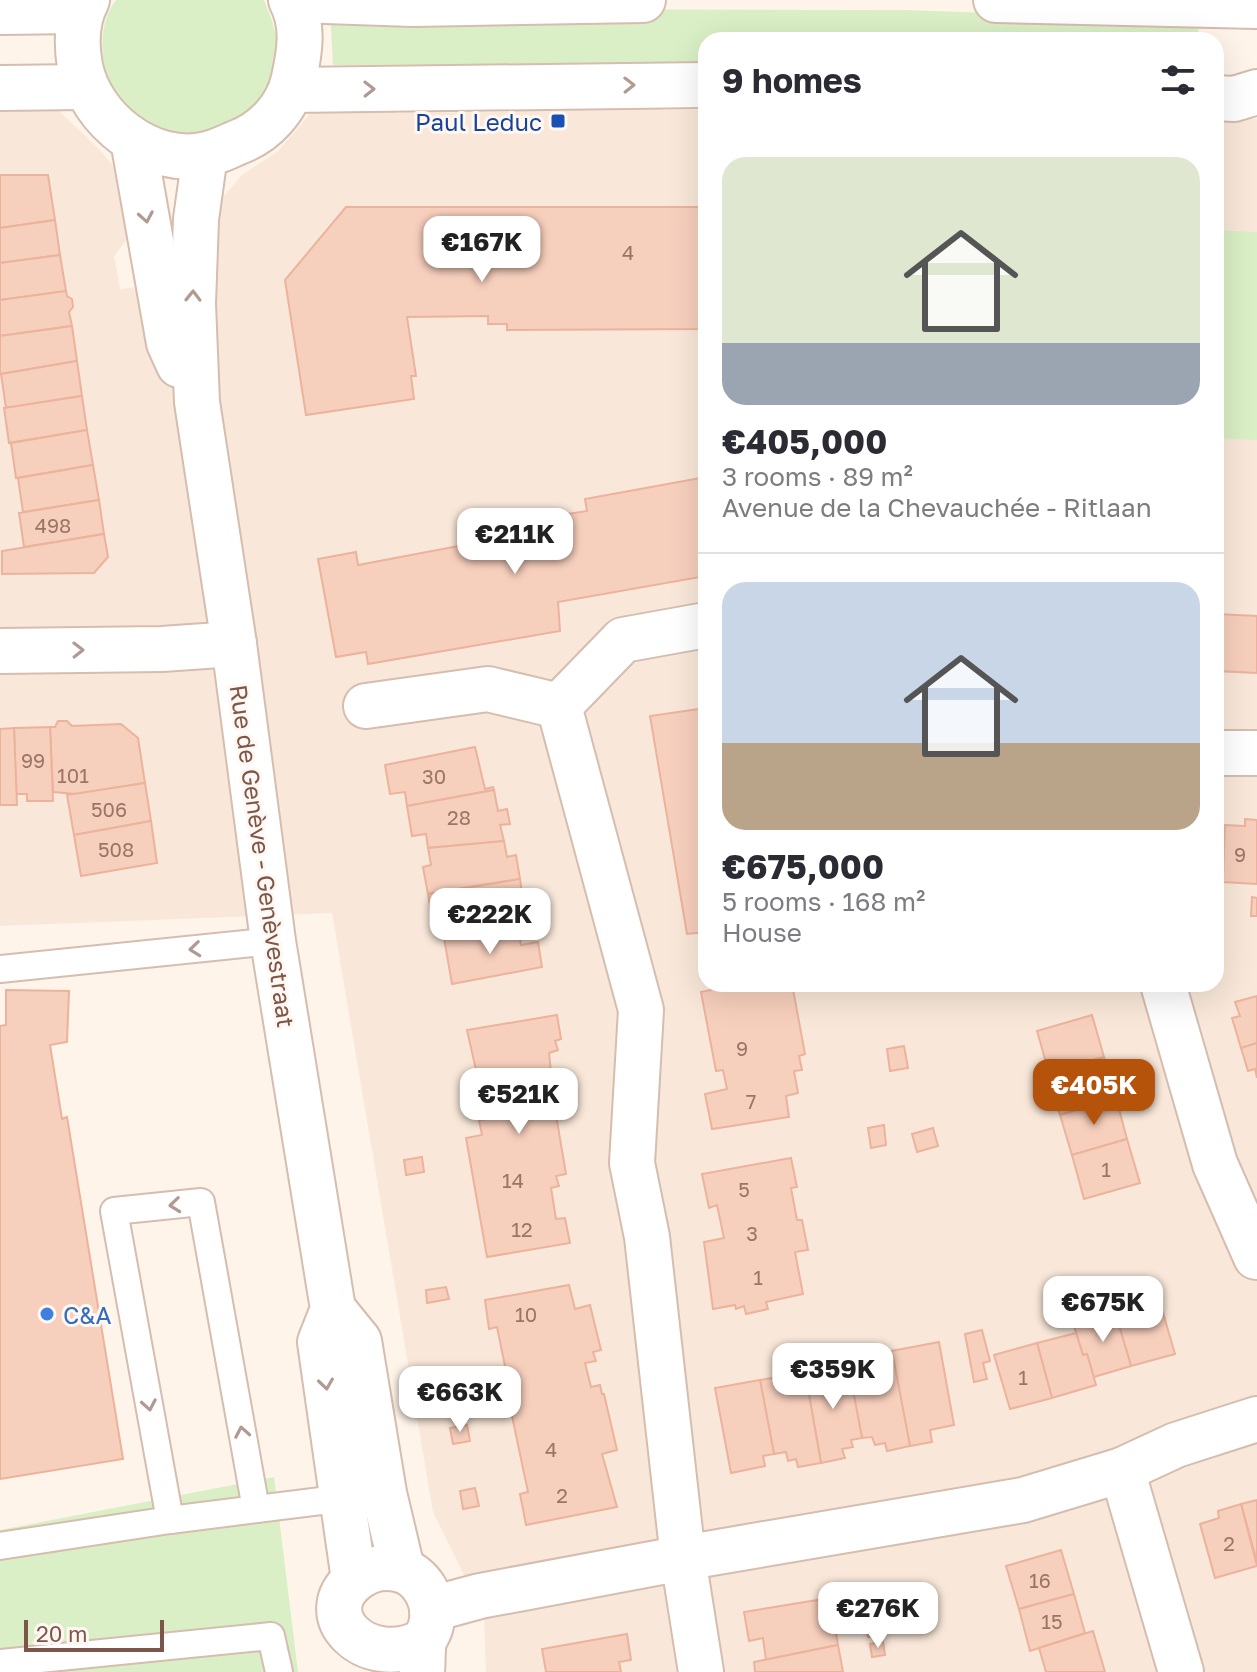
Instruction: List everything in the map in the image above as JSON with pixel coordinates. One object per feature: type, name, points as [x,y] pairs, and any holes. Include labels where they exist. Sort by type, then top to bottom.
[{"type":"street","points":[[0,12],[84,5],[77,50],[84,87],[107,119],[133,140],[173,155],[205,155],[252,137],[272,120],[291,90],[301,45],[294,0],[413,4],[643,0]]},
{"type":"street","points":[[996,0],[1257,6]]},
{"type":"street","points":[[291,90],[698,85]]},
{"type":"street","points":[[0,88],[84,87]]},
{"type":"street","points":[[1224,98],[1234,99],[1257,92]]},
{"type":"street","name":"Rue de Genève - Genèvestraat","points":[[133,140],[169,343],[197,402]]},
{"type":"street","name":"Rue de Genève - Genèvestraat","points":[[205,155],[196,219],[193,304],[197,402],[234,644],[273,941],[333,1309],[320,1342],[363,1496],[402,1569]]},
{"type":"street","points":[[559,706],[623,640],[698,626]]},
{"type":"street","points":[[0,651],[162,649],[234,644]]},
{"type":"street","points":[[366,706],[488,689],[559,706]]},
{"type":"street","points":[[559,706],[641,1010],[632,1163],[647,1237],[683,1558],[701,1672]]},
{"type":"street","points":[[1224,753],[1257,753]]},
{"type":"street","points":[[1165,992],[1215,1164],[1256,1257]]},
{"type":"street","points":[[426,1641],[427,1592],[417,1578],[402,1569],[384,1567],[368,1571],[354,1580],[344,1594],[339,1611],[341,1628],[364,1663],[396,1660],[412,1653],[426,1641],[470,1598],[1023,1500],[1122,1470],[1176,1445],[1257,1419]]},
{"type":"street","points":[[1122,1470],[1181,1672]]},
{"type":"street","name":"Rue de Genève - Genèvestraat","points":[[354,1580],[363,1496]]},
{"type":"lane","points":[[0,969],[273,941]]},
{"type":"lane","points":[[170,1520],[114,1211],[201,1202],[256,1509]]},
{"type":"lane","points":[[0,1546],[170,1520],[363,1496]]},
{"type":"lane","points":[[0,1663],[271,1636],[279,1672]]},
{"type":"shaded area","points":[[651,95],[664,110],[698,110],[698,992],[1224,992],[1224,117],[1257,119],[1257,1672],[486,1672],[484,1616],[433,1512],[332,913],[0,926],[0,112],[3,112],[4,99],[56,108],[113,166],[127,239],[114,256],[120,289],[207,279],[217,204],[242,175],[278,151],[310,114],[335,108],[395,102],[396,113],[505,112],[519,97]]},
{"type":"green space","points":[[116,0],[264,0],[277,43],[276,59],[268,84],[254,104],[237,120],[216,130],[193,134],[170,132],[147,123],[126,107],[110,85],[105,72],[102,50],[104,28]]},
{"type":"green space","points":[[330,9],[903,10],[1199,20],[1198,32],[698,32],[698,64],[333,65]]},
{"type":"green space","points":[[1224,230],[1257,232],[1257,440],[1224,438]]},
{"type":"green space","points":[[274,1477],[298,1672],[0,1672],[0,1530]]},
{"type":"building","points":[[0,175],[48,175],[55,220],[0,228]]},
{"type":"building","points":[[346,207],[698,207],[698,329],[507,330],[507,324],[488,324],[488,316],[407,317],[416,376],[411,376],[414,399],[306,415],[285,280]]},
{"type":"building","points":[[55,220],[60,255],[0,263],[0,228]]},
{"type":"building","points":[[60,255],[66,291],[0,300],[0,263]]},
{"type":"building","points":[[66,291],[72,299],[73,307],[69,312],[72,326],[0,336],[0,300]]},
{"type":"building","points":[[72,326],[77,361],[0,374],[0,336]]},
{"type":"building","points":[[77,361],[82,396],[6,408],[1,374]]},
{"type":"building","points":[[82,396],[87,430],[9,443],[4,408]]},
{"type":"building","points":[[87,430],[93,465],[16,478],[11,443]]},
{"type":"building","points":[[93,465],[99,500],[23,512],[18,478]]},
{"type":"building","points":[[698,478],[698,577],[558,602],[560,631],[368,664],[366,652],[336,657],[318,559],[356,552],[358,565],[564,526],[561,515],[587,511],[585,499]]},
{"type":"building","points":[[99,500],[104,534],[24,547],[19,513]]},
{"type":"building","points":[[104,534],[108,557],[94,573],[2,574],[2,551]]},
{"type":"building","points":[[1224,614],[1257,616],[1257,673],[1224,671]]},
{"type":"building","points":[[698,709],[698,933],[687,934],[650,716]]},
{"type":"building","points":[[58,721],[67,721],[72,726],[121,724],[138,738],[145,783],[76,794],[53,792],[50,727],[55,727]]},
{"type":"building","points":[[50,727],[53,801],[27,801],[27,794],[16,794],[14,728]]},
{"type":"building","points":[[14,728],[17,805],[0,805],[0,729]]},
{"type":"building","points":[[475,747],[485,789],[493,787],[494,790],[407,806],[405,792],[390,794],[385,765]]},
{"type":"building","points":[[145,783],[151,821],[74,835],[67,795]]},
{"type":"building","points":[[494,790],[498,811],[507,809],[510,824],[500,825],[504,841],[428,848],[426,834],[412,836],[407,806]]},
{"type":"building","points":[[1245,819],[1257,820],[1257,884],[1224,882],[1225,825],[1245,826]]},
{"type":"building","points":[[151,821],[157,863],[81,876],[74,835]]},
{"type":"building","points":[[504,841],[507,857],[516,855],[520,879],[428,894],[423,867],[431,865],[428,848]]},
{"type":"building","points":[[520,879],[525,913],[515,914],[518,930],[444,938],[441,922],[433,923],[428,894]]},
{"type":"building","points":[[1252,897],[1257,898],[1257,916],[1251,916]]},
{"type":"building","points":[[518,930],[521,945],[538,942],[542,967],[452,984],[444,938]]},
{"type":"building","points":[[6,990],[69,991],[67,1042],[50,1045],[62,1119],[67,1117],[123,1459],[0,1479],[0,1026],[6,1025]]},
{"type":"building","points":[[701,992],[794,992],[805,1054],[799,1056],[802,1070],[794,1071],[798,1093],[786,1096],[789,1117],[712,1129],[705,1094],[727,1089],[723,1070],[716,1071]]},
{"type":"building","points":[[1257,996],[1257,1043],[1241,1048],[1232,1018],[1240,1016],[1235,1002]]},
{"type":"building","points":[[557,1015],[561,1039],[555,1041],[558,1050],[549,1053],[551,1072],[560,1071],[562,1082],[568,1080],[573,1106],[555,1109],[566,1174],[556,1176],[559,1186],[551,1188],[556,1219],[565,1218],[570,1243],[487,1257],[466,1138],[482,1135],[479,1120],[487,1119],[467,1030]]},
{"type":"building","points":[[1092,1015],[1104,1057],[1049,1073],[1037,1031]]},
{"type":"building","points":[[1257,1043],[1257,1078],[1255,1069],[1248,1071],[1241,1048]]},
{"type":"building","points":[[904,1046],[908,1068],[890,1071],[887,1049]]},
{"type":"building","points":[[1104,1057],[1116,1098],[1060,1115],[1049,1073]]},
{"type":"building","points":[[1116,1098],[1127,1139],[1072,1155],[1060,1115]]},
{"type":"building","points":[[884,1125],[886,1145],[871,1148],[868,1128]]},
{"type":"building","points":[[933,1128],[938,1146],[917,1152],[912,1134]]},
{"type":"building","points":[[1127,1139],[1140,1183],[1084,1199],[1072,1155]]},
{"type":"building","points":[[422,1157],[424,1172],[406,1175],[404,1160]]},
{"type":"building","points":[[791,1158],[797,1187],[791,1188],[797,1220],[802,1220],[808,1250],[795,1252],[803,1294],[766,1302],[768,1309],[746,1314],[744,1306],[713,1309],[704,1242],[724,1238],[717,1205],[709,1208],[702,1174]]},
{"type":"building","points":[[569,1285],[575,1309],[590,1305],[601,1350],[593,1352],[596,1361],[585,1363],[591,1387],[600,1385],[604,1394],[617,1450],[602,1454],[617,1507],[526,1525],[520,1494],[528,1492],[509,1402],[518,1400],[512,1370],[506,1371],[497,1327],[489,1329],[485,1300]]},
{"type":"building","points":[[446,1287],[449,1299],[427,1303],[426,1290]]},
{"type":"building","points":[[1159,1299],[1175,1354],[1131,1366],[1115,1312]]},
{"type":"building","points":[[1115,1312],[1131,1366],[1094,1377],[1073,1323]]},
{"type":"building","points":[[982,1330],[990,1361],[983,1363],[987,1379],[974,1382],[965,1334]]},
{"type":"building","points":[[1076,1333],[1083,1355],[1087,1354],[1096,1385],[1052,1398],[1037,1343]]},
{"type":"building","points":[[939,1342],[954,1425],[930,1430],[932,1442],[910,1446],[891,1351]]},
{"type":"building","points":[[1037,1343],[1052,1398],[1010,1409],[994,1355]]},
{"type":"building","points":[[893,1356],[910,1446],[887,1451],[885,1443],[875,1445],[872,1437],[862,1438],[848,1364]]},
{"type":"building","points":[[848,1364],[862,1438],[851,1440],[853,1447],[842,1449],[845,1458],[821,1463],[805,1372]]},
{"type":"building","points":[[805,1372],[821,1463],[798,1467],[796,1459],[788,1461],[786,1452],[774,1454],[760,1380]]},
{"type":"building","points":[[760,1380],[774,1454],[763,1456],[765,1466],[731,1473],[715,1388]]},
{"type":"building","points":[[452,1384],[455,1397],[442,1400],[439,1386]]},
{"type":"building","points":[[467,1425],[470,1441],[453,1444],[450,1428]]},
{"type":"building","points":[[475,1488],[479,1506],[463,1509],[460,1491]]},
{"type":"building","points":[[1257,1500],[1257,1562],[1241,1504]]},
{"type":"building","points":[[1241,1504],[1257,1566],[1215,1578],[1200,1524],[1219,1518],[1218,1511]]},
{"type":"building","points":[[1061,1550],[1074,1594],[1019,1609],[1006,1566]]},
{"type":"building","points":[[1074,1594],[1085,1633],[1030,1651],[1019,1609]]},
{"type":"building","points":[[830,1598],[838,1645],[766,1660],[763,1638],[749,1641],[744,1612]]},
{"type":"building","points":[[877,1621],[880,1635],[868,1637],[864,1623]]},
{"type":"building","points":[[1093,1631],[1105,1672],[1046,1672],[1039,1648]]},
{"type":"building","points":[[627,1634],[631,1660],[619,1662],[621,1672],[546,1672],[542,1649]]},
{"type":"building","points":[[883,1642],[885,1655],[872,1657],[870,1644]]},
{"type":"building","points":[[838,1645],[843,1672],[755,1672],[754,1662]]},
{"type":"place","name":"Paul Leduc","points":[[558,121]]},
{"type":"place","name":"C&A","points":[[47,1314]]}]
